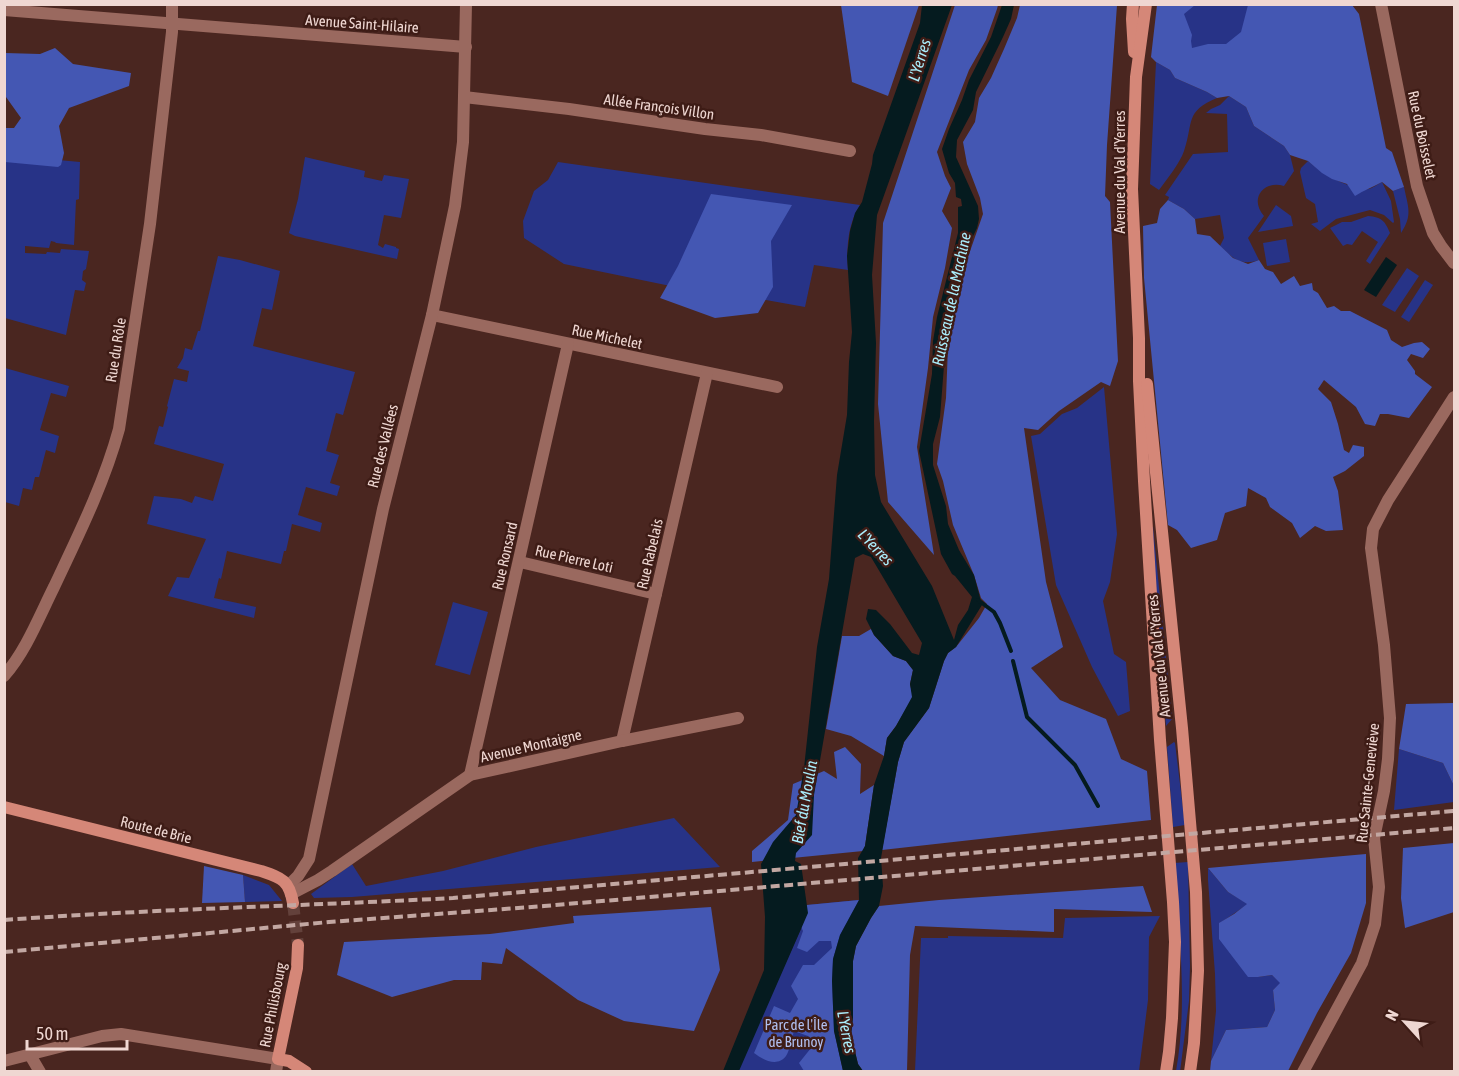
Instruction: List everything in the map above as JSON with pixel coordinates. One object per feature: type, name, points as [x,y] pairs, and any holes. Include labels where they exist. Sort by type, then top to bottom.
[{"type":"main road","name":"Avenue du Val d'Yerres","points":[[1133,4],[1136,77]]},
{"type":"main road","name":"Avenue du Val d'Yerres","points":[[1146,4],[1136,77],[1132,189],[1144,481],[1160,740],[1173,902],[1172,1018],[1166,1071]]},
{"type":"main road","name":"Avenue du Val d'Yerres","points":[[1139,338],[1147,386],[1196,892],[1198,971],[1190,1071]]},
{"type":"main road","name":"Route de Brie","points":[[4,807],[261,871],[283,880],[291,894]]},
{"type":"main road","name":"Rue Philisbourg","points":[[277,1065],[297,968],[298,945]]},
{"type":"main road","points":[[277,1065],[289,1061],[306,1071]]},
{"type":"street","name":"Rue du Rôle","points":[[4,676],[19,655],[38,620],[70,553],[112,454],[119,429],[150,224],[173,24],[172,4]]},
{"type":"street","name":"Rue des Vallées","points":[[291,894],[309,859],[383,509],[448,242],[459,185],[463,142],[466,4]]},
{"type":"street","name":"Rue du Boisselet","points":[[1381,4],[1417,186],[1433,233],[1455,263]]},
{"type":"street","name":"Avenue Saint-Hilaire","points":[[4,10],[466,47]]},
{"type":"street","name":"Allée François Villon","points":[[464,97],[761,135],[850,151]]},
{"type":"street","name":"Rue Michelet","points":[[432,315],[777,387]]},
{"type":"street","name":"Rue Ronsard","points":[[470,775],[568,344]]},
{"type":"street","name":"Rue Rabelais","points":[[622,741],[707,373]]},
{"type":"street","name":"Rue Sainte-Geneviève","points":[[1303,1071],[1362,963],[1375,924],[1379,887],[1374,838],[1388,759],[1390,707],[1371,548],[1373,530],[1388,500],[1455,397]]},
{"type":"street","name":"Rue Pierre Loti","points":[[519,562],[656,594]]},
{"type":"street","name":"Avenue Montaigne","points":[[291,894],[332,871],[470,775],[738,718]]},
{"type":"street","points":[[304,867],[332,871]]},
{"type":"street","points":[[4,1062],[102,1036],[121,1034],[277,1065]]},
{"type":"street","points":[[30,1055],[40,1071]]},
{"type":"green space","points":[[1181,5],[1257,5],[1262,39],[1190,54]]},
{"type":"green space","points":[[1156,62],[1170,70],[1175,78],[1217,98],[1199,108],[1195,113],[1182,156],[1159,190],[1150,184]]},
{"type":"green space","points":[[1229,96],[1246,107],[1254,126],[1284,146],[1290,155],[1294,171],[1284,186],[1270,186],[1260,192],[1258,203],[1264,216],[1248,238],[1259,260],[1252,262],[1238,260],[1220,246],[1224,238],[1220,215],[1195,219],[1184,209],[1168,200],[1169,197],[1165,195],[1193,154],[1228,152],[1227,114],[1206,113],[1220,105]]},
{"type":"green space","points":[[4,155],[80,162],[74,245],[51,241],[49,248],[25,246],[25,253],[60,253],[61,249],[89,251],[86,269],[83,271],[82,280],[86,283],[84,291],[75,290],[66,335],[5,318]]},
{"type":"green space","points":[[305,157],[365,171],[364,177],[382,181],[384,175],[409,179],[401,218],[384,215],[378,245],[383,248],[385,244],[399,249],[397,259],[289,233],[298,199]]},
{"type":"green space","points":[[1308,161],[1330,177],[1354,187],[1369,189],[1382,182],[1391,201],[1394,222],[1370,210],[1336,219],[1320,231],[1311,224],[1318,222],[1315,204],[1306,198],[1300,172]]},
{"type":"green space","points":[[558,162],[860,205],[849,236],[848,270],[814,265],[805,307],[766,300],[748,302],[564,264],[524,238],[523,221],[534,191],[548,180]]},
{"type":"green space","points":[[1404,187],[1408,216],[1401,233],[1393,191]]},
{"type":"green space","points":[[1276,205],[1291,216],[1293,226],[1258,232]]},
{"type":"green space","points":[[1368,216],[1382,220],[1390,233],[1370,264],[1366,261],[1378,242],[1362,231],[1352,245],[1343,246],[1330,228],[1342,222],[1351,222]]},
{"type":"green space","points":[[1286,239],[1290,262],[1267,266],[1263,243]]},
{"type":"green space","points":[[218,256],[280,271],[272,310],[262,308],[253,346],[355,372],[343,415],[336,413],[326,451],[339,455],[330,483],[340,486],[337,496],[306,487],[298,515],[322,523],[320,532],[292,524],[281,564],[227,551],[214,598],[256,607],[254,618],[168,596],[177,577],[189,578],[206,539],[147,524],[154,496],[181,499],[192,503],[195,496],[213,501],[224,464],[154,444],[159,426],[163,427],[174,379],[187,382],[189,371],[177,368],[183,358],[185,348],[192,350],[198,331],[200,331]]},
{"type":"green space","points":[[1407,268],[1419,276],[1395,312],[1382,305]]},
{"type":"green space","points":[[1425,280],[1433,285],[1409,322],[1401,317]]},
{"type":"green space","points":[[5,368],[69,386],[66,397],[51,393],[40,430],[59,436],[55,453],[46,450],[39,477],[35,477],[32,490],[23,488],[19,506],[5,502]]},
{"type":"green space","points":[[1104,387],[1117,534],[1110,582],[1103,601],[1114,654],[1126,662],[1130,711],[1118,716],[1092,667],[1056,585],[1031,436],[1040,434],[1062,414],[1077,408]]},
{"type":"green space","points":[[1151,527],[1153,527],[1172,719],[1166,726],[1155,593]]},
{"type":"green space","points":[[453,602],[488,612],[470,675],[435,665]]},
{"type":"green space","points":[[1174,742],[1185,825],[1173,827],[1167,747]]},
{"type":"green space","points":[[1399,749],[1443,763],[1454,786],[1454,802],[1394,810]]},
{"type":"green space","points":[[674,818],[720,867],[352,897],[314,898],[311,894],[352,864],[366,886],[443,871],[536,847]]},
{"type":"green space","points":[[1188,862],[1189,1001],[1180,1072],[1176,1071],[1180,1046],[1182,994],[1174,863]]},
{"type":"green space","points":[[1208,868],[1228,892],[1248,904],[1220,923],[1258,977],[1272,975],[1281,983],[1273,990],[1275,1010],[1267,1027],[1226,1030],[1211,1061],[1216,1011]]},
{"type":"green space","points":[[243,875],[269,885],[282,901],[245,902]]},
{"type":"green space","name":"Parc de l'Île de Brunoy","points":[[859,900],[834,1031],[843,1071],[737,1072],[808,913],[807,905]]},
{"type":"green space","points":[[1160,916],[1149,937],[1148,1000],[1139,1071],[915,1071],[921,938],[948,938],[948,936],[1063,938],[1065,918]]},
{"type":"shaded area","points":[[841,5],[919,5],[888,96],[852,82]]},
{"type":"shaded area","points":[[955,5],[998,5],[986,40],[969,70],[937,152],[951,188],[942,211],[952,228],[933,317],[917,447],[934,555],[888,502],[878,404],[883,223]]},
{"type":"shaded area","points":[[1020,5],[1117,5],[1105,196],[1110,202],[1118,361],[1110,386],[1101,382],[1059,411],[1038,430],[1024,428],[1046,582],[1063,647],[1031,668],[1060,700],[1106,719],[1121,759],[1147,771],[1151,820],[882,850],[898,762],[904,742],[929,708],[948,653],[956,647],[987,604],[981,598],[953,525],[937,464],[946,398],[950,328],[968,257],[983,214],[980,198],[967,164],[963,142],[975,122],[979,98],[1004,49]]},
{"type":"shaded area","points":[[1157,5],[1195,5],[1184,14],[1192,35],[1192,48],[1208,44],[1226,44],[1241,32],[1248,5],[1352,5],[1359,14],[1386,148],[1392,152],[1404,187],[1393,191],[1382,182],[1355,196],[1347,184],[1332,179],[1308,161],[1290,155],[1284,146],[1254,126],[1246,107],[1229,96],[1217,98],[1175,78],[1170,70],[1151,57]]},
{"type":"shaded area","points":[[55,48],[73,64],[131,73],[129,86],[69,108],[59,126],[64,153],[61,165],[58,167],[5,162],[5,128],[14,128],[21,118],[5,97],[5,53],[40,54]]},
{"type":"shaded area","points":[[711,194],[792,205],[771,241],[773,287],[758,313],[715,318],[660,298],[678,266]]},
{"type":"shaded area","points":[[1168,200],[1184,209],[1195,219],[1197,234],[1210,236],[1233,258],[1248,264],[1259,260],[1265,269],[1273,272],[1281,284],[1294,276],[1300,286],[1312,283],[1313,290],[1318,293],[1327,308],[1334,306],[1341,311],[1350,311],[1387,330],[1391,340],[1402,347],[1422,342],[1430,349],[1423,358],[1411,354],[1407,360],[1415,374],[1432,387],[1409,418],[1380,414],[1375,426],[1365,424],[1356,407],[1324,380],[1318,389],[1331,402],[1344,450],[1349,453],[1353,445],[1364,447],[1364,456],[1333,477],[1338,491],[1343,530],[1326,531],[1315,526],[1300,538],[1292,523],[1270,507],[1266,498],[1248,488],[1246,506],[1225,513],[1217,540],[1191,548],[1177,530],[1168,525],[1144,278],[1143,226],[1157,223],[1160,209]]},
{"type":"shaded area","points":[[871,629],[893,656],[906,661],[913,670],[910,684],[913,697],[887,738],[884,756],[851,736],[826,729],[842,636],[859,636]]},
{"type":"shaded area","points":[[1454,703],[1454,786],[1443,763],[1399,749],[1406,704]]},
{"type":"shaded area","points":[[845,747],[861,764],[860,794],[874,785],[863,851],[752,862],[752,851],[788,820],[793,784],[824,771],[837,779],[834,752]]},
{"type":"shaded area","points":[[1454,843],[1454,912],[1405,928],[1401,898],[1403,848]]},
{"type":"shaded area","points":[[1366,854],[1366,903],[1351,953],[1288,1071],[1210,1071],[1211,1061],[1226,1030],[1267,1027],[1275,1010],[1273,990],[1280,983],[1272,975],[1248,977],[1219,939],[1219,923],[1247,904],[1228,892],[1208,868]]},
{"type":"shaded area","points":[[204,866],[243,875],[245,902],[202,903]]},
{"type":"shaded area","points":[[1143,886],[1152,912],[1054,909],[1054,932],[915,926],[910,955],[907,1071],[863,1071],[858,1064],[851,1035],[853,961],[856,946],[879,906]]},
{"type":"shaded area","name":"Parc de l'Île de Brunoy","points":[[859,900],[840,935],[833,959],[834,1031],[843,1071],[804,1071],[799,1063],[815,1043],[808,1036],[794,1031],[789,1051],[782,1060],[774,1062],[765,1060],[754,1053],[774,1006],[790,1013],[798,999],[791,986],[803,965],[814,965],[832,948],[831,941],[819,941],[807,952],[797,948],[803,931],[795,913],[807,905]]},
{"type":"shaded area","points":[[711,907],[720,970],[694,1031],[624,1021],[578,1000],[506,948],[502,964],[482,962],[481,980],[454,980],[392,997],[337,975],[344,942],[490,934],[574,923],[573,916]]},
{"type":"water","points":[[922,5],[952,5],[877,215],[872,275],[876,343],[875,475],[881,502],[932,586],[954,640],[958,625],[968,610],[972,597],[952,574],[941,554],[919,451],[932,374],[933,341],[937,317],[958,233],[958,207],[962,206],[961,199],[956,197],[955,183],[949,173],[942,149],[969,80],[991,37],[1002,5],[1014,5],[1011,19],[976,92],[973,110],[957,140],[956,157],[978,206],[979,219],[962,259],[953,297],[947,327],[940,417],[933,444],[933,465],[946,506],[948,524],[959,550],[974,575],[982,605],[956,647],[948,653],[929,708],[904,742],[898,762],[881,858],[883,886],[879,906],[856,946],[853,961],[851,1035],[858,1064],[863,1071],[843,1071],[834,1031],[833,959],[840,935],[859,900],[858,858],[865,846],[874,785],[884,756],[887,738],[912,697],[910,684],[913,670],[906,661],[893,656],[874,635],[866,619],[868,609],[876,610],[890,624],[912,653],[919,655],[922,643],[871,557],[863,554],[855,558],[814,795],[812,835],[796,853],[795,861],[801,864],[808,913],[739,1071],[723,1071],[764,970],[765,917],[761,864],[773,842],[796,815],[804,768],[817,647],[829,579],[837,475],[847,415],[852,332],[847,256],[850,231],[855,213],[862,202],[873,155],[920,23]]},
{"type":"water","points":[[1386,257],[1397,265],[1376,297],[1364,290]]},
{"type":"waterway","name":"Ruisseau de la Machine","points":[[978,600],[994,612],[1011,651]]},
{"type":"waterway","name":"Ruisseau de la Machine","points":[[1013,661],[1027,717],[1075,765],[1098,806]]},
{"type":"tunnel","points":[[293,903],[298,945]]},
{"type":"railway","points":[[4,920],[453,898],[1454,811]]},
{"type":"railway","points":[[4,952],[329,922],[544,906],[1454,828]]},
{"type":"water label","name":"L'Yerres","points":[[919,60]]},
{"type":"water label","name":"L'Yerres","points":[[876,547]]},
{"type":"water label","name":"Bief du Moulin","points":[[804,802]]},
{"type":"water label","name":"L'Yerres","points":[[847,1032]]}]
